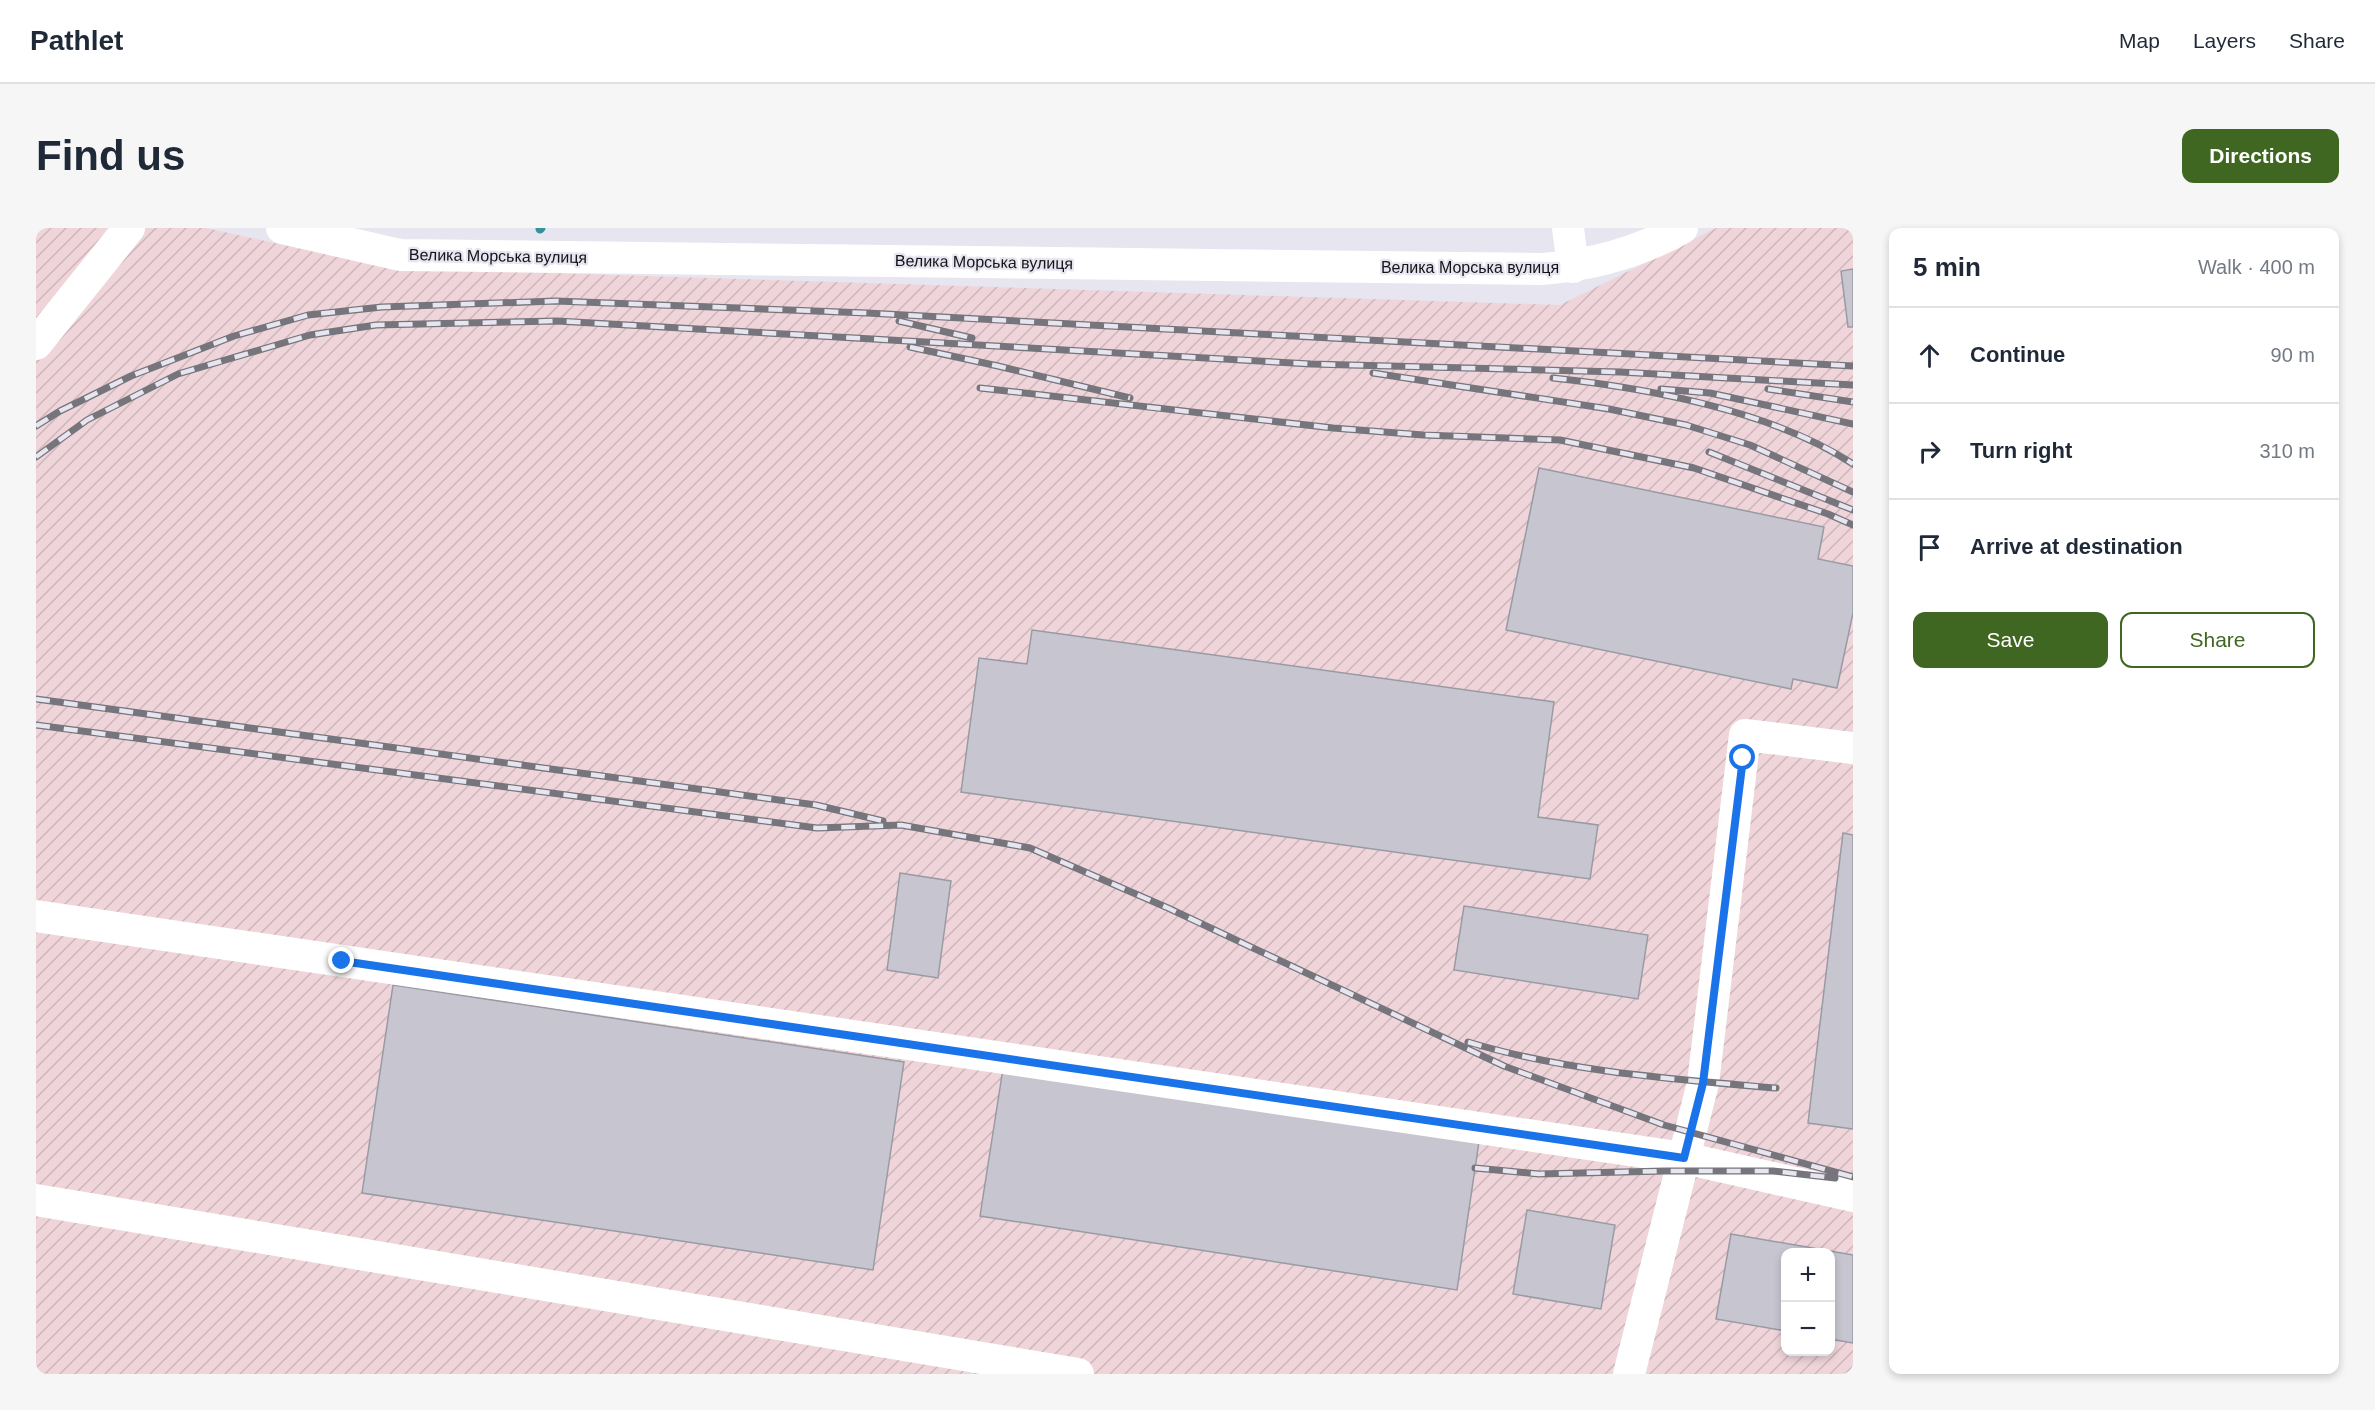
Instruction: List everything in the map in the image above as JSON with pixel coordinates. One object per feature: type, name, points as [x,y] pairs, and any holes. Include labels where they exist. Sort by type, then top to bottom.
[{"type":"street","points":[[36,344],[129,228]]},
{"type":"street","name":"Велика Морська вулиця","points":[[282,228],[400,255],[1542,269],[1573,267],[1619,256],[1682,228]]},
{"type":"street","points":[[1568,228],[1573,267]]},
{"type":"street","points":[[1629,1374],[1703,1083],[1745,735],[1853,748]]},
{"type":"street","points":[[36,916],[1684,1158],[1853,1196]]},
{"type":"street","points":[[36,1200],[1078,1374]]},
{"type":"shaded area","points":[[36,228],[206,228],[389,268],[1560,305],[1716,228],[1853,228],[1853,1374],[36,1374]]},
{"type":"building","points":[[1853,269],[1853,327],[1848,327],[1841,271]]},
{"type":"building","points":[[1539,468],[1824,527],[1818,559],[1853,566],[1853,613],[1837,688],[1793,679],[1791,689],[1506,630]]},
{"type":"building","points":[[1032,630],[1554,702],[1538,817],[1598,825],[1590,879],[961,792],[979,658],[1027,664]]},
{"type":"building","points":[[1843,833],[1853,835],[1853,1129],[1808,1123]]},
{"type":"building","points":[[900,873],[951,881],[938,978],[887,970]]},
{"type":"building","points":[[1464,906],[1648,935],[1638,999],[1454,970]]},
{"type":"building","points":[[393,985],[904,1062],[873,1270],[362,1193]]},
{"type":"building","points":[[1004,1062],[1480,1135],[1457,1290],[980,1216]]},
{"type":"building","points":[[1527,1210],[1615,1225],[1601,1309],[1513,1294]]},
{"type":"building","points":[[1731,1234],[1812,1248],[1781,1248],[1781,1330],[1716,1319]]},
{"type":"building","points":[[1835,1252],[1853,1255],[1853,1343],[1835,1340]]},
{"type":"railway","points":[[36,426],[60,411],[131,376],[234,336],[308,315],[382,307],[556,301],[867,313],[1853,366]]},
{"type":"railway","points":[[36,457],[87,420],[178,374],[310,335],[376,325],[557,321],[1311,364],[1620,372],[1853,385]]},
{"type":"railway","points":[[899,321],[972,338]]},
{"type":"railway","points":[[910,347],[1130,398]]},
{"type":"railway","points":[[1373,373],[1609,409],[1686,425],[1750,445],[1853,492]]},
{"type":"railway","points":[[1553,378],[1628,388],[1748,416],[1821,445],[1853,464]]},
{"type":"railway","points":[[980,388],[1333,428],[1423,435],[1560,440],[1694,468],[1828,514],[1853,525]]},
{"type":"railway","points":[[1661,389],[1710,393],[1853,424]]},
{"type":"railway","points":[[1768,389],[1853,402]]},
{"type":"railway","points":[[1709,452],[1853,510]]},
{"type":"railway","points":[[36,699],[816,805],[883,821]]},
{"type":"railway","points":[[36,725],[817,828],[901,825],[1030,848],[1168,908],[1504,1066],[1664,1125],[1853,1177]]},
{"type":"railway","points":[[1468,1042],[1544,1061],[1620,1073],[1776,1088]]},
{"type":"railway","points":[[1475,1168],[1539,1174],[1773,1171],[1835,1178]]},
{"type":"route","points":[[342,961],[1684,1158],[1703,1083],[1743,758]]}]
